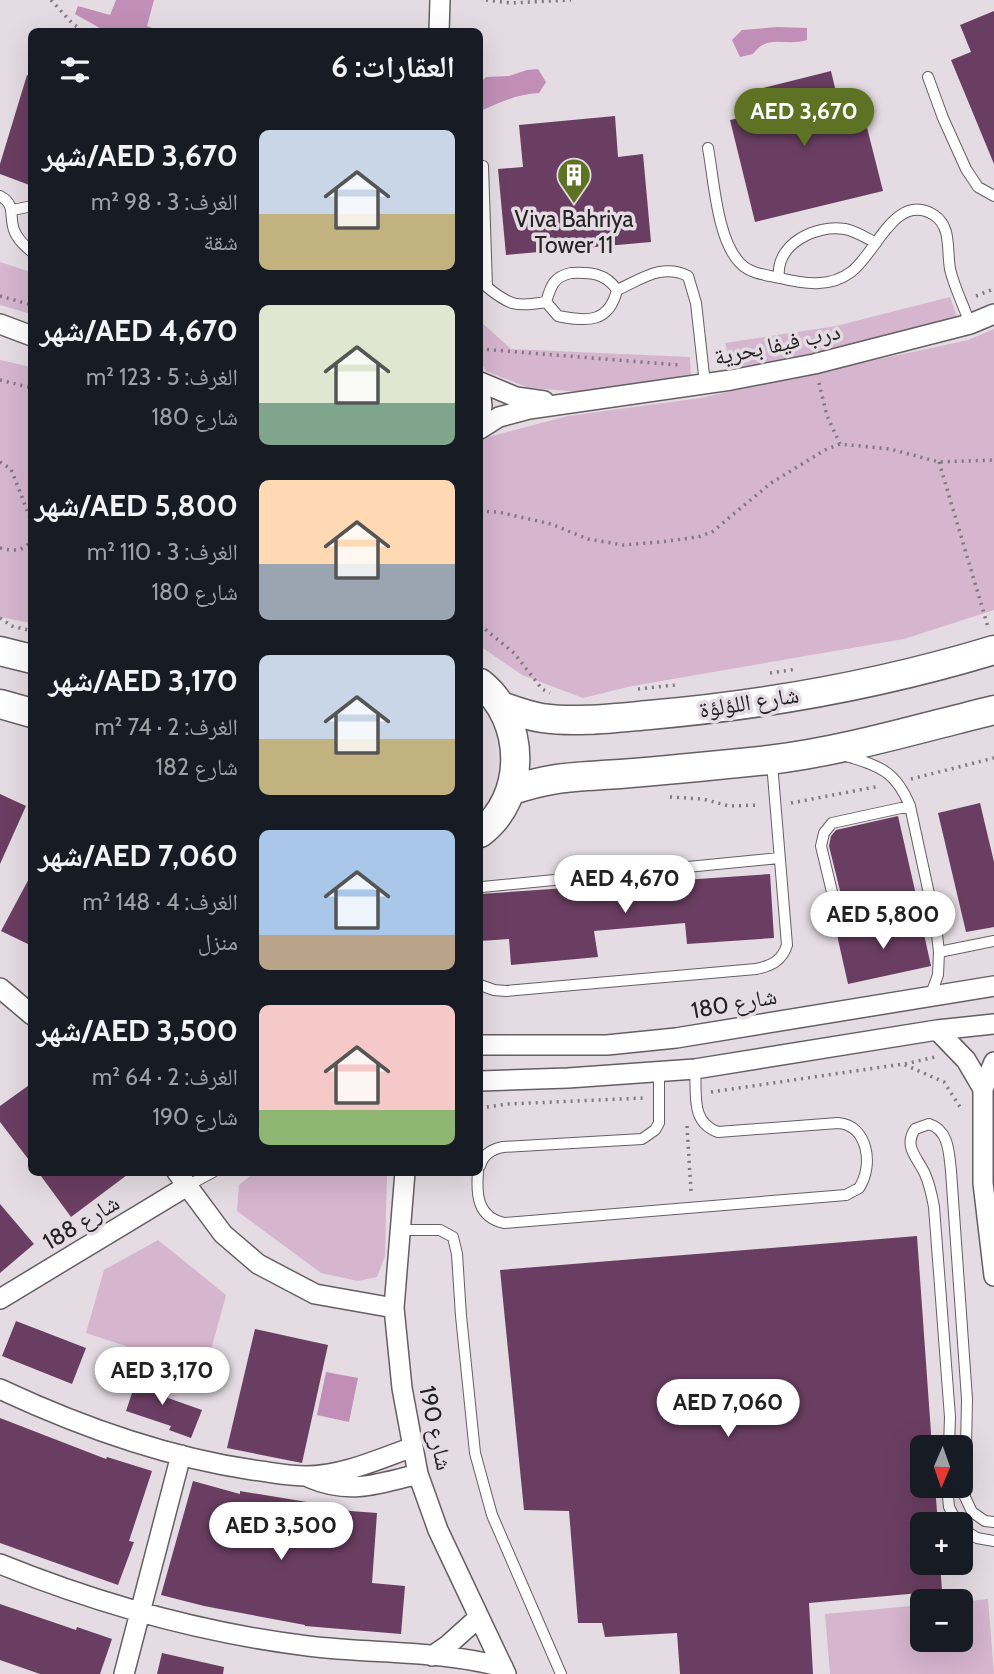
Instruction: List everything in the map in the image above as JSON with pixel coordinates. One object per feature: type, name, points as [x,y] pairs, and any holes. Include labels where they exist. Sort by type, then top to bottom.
[{"type":"main road","name":"شارع اللؤلؤة","points":[[501,706],[545,718],[614,718],[700,711],[826,691],[933,668],[991,637]]},
{"type":"main road","points":[[0,651],[28,658]]},
{"type":"main road","points":[[483,686],[501,706],[511,726],[515,748],[515,770],[510,791],[499,812],[483,830]]},
{"type":"main road","points":[[0,705],[28,712]]},
{"type":"main road","points":[[510,791],[539,781],[576,775],[618,774],[772,759],[826,750],[994,710]]},
{"type":"street","points":[[439,28],[440,0]]},
{"type":"street","name":"درب فيفا بحرية","points":[[483,427],[499,418],[529,409],[705,384],[814,364],[971,324],[994,314]]},
{"type":"street","points":[[0,324],[28,334]]},
{"type":"street","name":"درب فيفا بحرية","points":[[483,383],[516,397],[566,404]]},
{"type":"street","name":"شارع 180","points":[[483,1045],[607,1045],[676,1038],[994,986]]},
{"type":"street","points":[[0,988],[28,1012]]},
{"type":"street","points":[[483,1080],[659,1073],[937,1030],[994,1024]]},
{"type":"street","points":[[937,1030],[965,1060],[983,1089]]},
{"type":"street","points":[[994,1062],[983,1089],[983,1183],[994,1276]]},
{"type":"street","name":"شارع 190","points":[[405,1176],[394,1308],[402,1388],[418,1474],[438,1530],[505,1670]]},
{"type":"street","points":[[182,1180],[223,1234],[258,1264],[315,1294],[394,1308]]},
{"type":"street","name":"شارع 188","points":[[0,1299],[182,1180]]},
{"type":"street","points":[[0,1389],[75,1420],[181,1455],[243,1468],[306,1476],[342,1471],[413,1447]]},
{"type":"street","points":[[124,1674],[181,1455]]},
{"type":"street","points":[[306,1476],[349,1488],[365,1487],[418,1474]]},
{"type":"street","points":[[0,1564],[87,1596],[195,1626],[304,1646],[468,1659],[505,1670]]},
{"type":"street","points":[[432,1656],[478,1618]]},
{"type":"lane","points":[[928,76],[966,169],[978,187],[994,196]]},
{"type":"lane","points":[[708,148],[727,244],[741,264],[758,274],[802,284],[831,282],[850,273],[869,255],[901,214],[915,209],[935,216],[942,222],[951,272],[971,324]]},
{"type":"lane","points":[[483,166],[487,287],[504,301],[514,305],[546,302]]},
{"type":"lane","points":[[0,195],[13,210],[13,228],[28,249]]},
{"type":"lane","points":[[13,210],[28,206]]},
{"type":"lane","points":[[779,278],[779,265],[791,246],[813,232],[836,228],[876,243]]},
{"type":"lane","points":[[617,290],[663,270],[675,269],[688,275],[696,303],[705,384]]},
{"type":"lane","points":[[571,273],[597,274],[610,279],[617,290],[613,305],[604,314],[590,319],[558,316],[546,302],[551,283],[560,276],[571,273]]},
{"type":"lane","points":[[826,750],[882,767],[898,782],[910,806],[939,951],[937,975],[930,995]]},
{"type":"lane","points":[[483,986],[506,991],[755,969],[772,965],[784,953],[787,945],[772,759]]},
{"type":"lane","points":[[910,806],[832,823],[824,833],[821,846],[841,922],[859,925],[917,914],[932,920],[936,926]]},
{"type":"lane","points":[[483,887],[779,858]]},
{"type":"lane","points":[[939,951],[994,941]]},
{"type":"lane","points":[[478,1176],[481,1209],[495,1221],[504,1223],[846,1195],[859,1188],[865,1173],[864,1141],[854,1127],[838,1123],[718,1132],[709,1129],[697,1114],[695,1069]]},
{"type":"lane","points":[[483,1160],[486,1154],[503,1147],[642,1139],[655,1130],[659,1123],[659,1073]]},
{"type":"lane","points":[[949,1435],[934,1207],[926,1175],[909,1143],[915,1129],[929,1124],[942,1131],[951,1171],[967,1399],[966,1435]]},
{"type":"lane","points":[[400,1230],[440,1230],[453,1237],[457,1254],[475,1453],[492,1515],[561,1674]]},
{"type":"lane","points":[[965,1498],[967,1505],[978,1517],[994,1522]]},
{"type":"lane","points":[[973,1536],[994,1541]]},
{"type":"path","points":[[51,0],[79,28]]},
{"type":"path","points":[[486,0],[511,3],[570,0]]},
{"type":"path","points":[[962,300],[994,289]]},
{"type":"path","points":[[0,296],[28,304]]},
{"type":"path","points":[[483,349],[683,365],[704,363]]},
{"type":"path","points":[[814,364],[827,416],[840,444]]},
{"type":"path","points":[[0,380],[28,387]]},
{"type":"path","points":[[483,511],[551,524],[588,539],[622,545],[698,537],[712,532],[771,483],[825,450],[840,444],[890,449],[939,461],[994,460]]},
{"type":"path","points":[[939,461],[991,637]]},
{"type":"path","points":[[0,462],[11,469],[28,513]]},
{"type":"path","points":[[0,548],[16,551],[28,545]]},
{"type":"path","points":[[0,618],[12,626],[28,630]]},
{"type":"path","points":[[991,637],[994,623]]},
{"type":"path","points":[[483,627],[514,653],[542,689],[559,698]]},
{"type":"path","points":[[763,674],[799,668]]},
{"type":"path","points":[[632,691],[677,685]]},
{"type":"path","points":[[665,796],[703,799],[729,806],[775,804],[818,799],[994,758]]},
{"type":"path","points":[[696,1093],[903,1064],[958,1052]]},
{"type":"path","points":[[903,1064],[944,1082],[971,1129],[984,1131]]},
{"type":"path","points":[[483,1108],[660,1097]]},
{"type":"path","points":[[686,1119],[692,1207]]},
{"type":"shaded area","points":[[116,0],[154,0],[147,26],[152,28],[100,28],[75,14],[78,6],[110,15]]},
{"type":"shaded area","points":[[807,28],[807,40],[771,42],[753,54],[740,57],[732,40],[742,30]]},
{"type":"shaded area","points":[[538,69],[546,82],[539,93],[515,97],[483,110],[483,80],[486,77],[509,76]]},
{"type":"shaded area","points":[[0,262],[28,271],[28,313],[0,305]]},
{"type":"shaded area","points":[[950,297],[959,322],[732,370],[725,343],[836,326]]},
{"type":"shaded area","points":[[483,324],[511,349],[690,357],[691,380],[583,392],[529,388],[486,371],[483,366]]},
{"type":"shaded area","points":[[994,329],[994,610],[904,639],[632,686],[583,698],[522,675],[483,648],[483,438],[568,416],[700,398],[968,340]]},
{"type":"shaded area","points":[[0,360],[28,366],[28,622],[0,617]]},
{"type":"shaded area","points":[[250,1176],[387,1176],[385,1256],[377,1277],[358,1281],[321,1273],[237,1211],[239,1185]]},
{"type":"shaded area","points":[[158,1240],[226,1295],[205,1372],[86,1333],[104,1270]]},
{"type":"shaded area","points":[[326,1372],[358,1378],[349,1422],[317,1415]]},
{"type":"shaded area","points":[[988,1599],[994,1674],[830,1674],[825,1614],[910,1606],[910,1652],[973,1652],[973,1601]]},
{"type":"building","points":[[994,11],[994,164],[951,60],[971,52],[960,25]]},
{"type":"building","points":[[831,71],[839,105],[860,100],[883,191],[755,222],[730,120],[753,115],[747,92]]},
{"type":"building","points":[[28,75],[28,184],[0,174],[0,164]]},
{"type":"building","name":"Viva Bahriya Tower 11","points":[[615,116],[618,157],[643,154],[651,242],[506,255],[498,169],[523,167],[519,125]]},
{"type":"building","points":[[0,794],[26,806],[0,864]]},
{"type":"building","points":[[980,803],[994,862],[994,927],[966,932],[938,813]]},
{"type":"building","points":[[898,816],[919,908],[864,917],[846,915],[829,846],[831,836],[836,830]]},
{"type":"building","points":[[770,874],[774,938],[687,944],[685,923],[594,931],[598,957],[511,965],[509,939],[483,941],[483,894]]},
{"type":"building","points":[[28,880],[28,944],[1,931]]},
{"type":"building","points":[[906,923],[922,925],[931,966],[848,984],[835,926],[853,932]]},
{"type":"building","points":[[28,1086],[28,1159],[0,1122],[0,1106]]},
{"type":"building","points":[[41,1176],[126,1176],[71,1217]]},
{"type":"building","points":[[0,1204],[34,1244],[0,1273]]},
{"type":"building","points":[[917,1236],[931,1435],[910,1435],[910,1498],[936,1498],[937,1512],[910,1512],[910,1575],[941,1575],[942,1589],[910,1589],[910,1594],[809,1603],[813,1674],[680,1674],[677,1633],[605,1637],[602,1623],[578,1623],[569,1511],[524,1510],[500,1270]]},
{"type":"building","points":[[16,1321],[86,1348],[72,1384],[2,1356]]},
{"type":"building","points":[[255,1329],[328,1345],[302,1463],[227,1448]]},
{"type":"building","points":[[138,1375],[172,1387],[168,1398],[202,1410],[191,1438],[169,1430],[171,1426],[126,1411]]},
{"type":"building","points":[[0,1418],[106,1459],[107,1457],[152,1471],[129,1541],[134,1542],[118,1585],[0,1543]]},
{"type":"building","points":[[193,1481],[240,1494],[240,1491],[325,1505],[324,1509],[377,1513],[372,1583],[405,1586],[401,1634],[305,1626],[161,1595]]},
{"type":"building","points":[[0,1604],[76,1630],[77,1627],[112,1639],[100,1674],[40,1674],[0,1660]]},
{"type":"building","points":[[162,1653],[224,1667],[223,1674],[157,1674]]},
{"type":"place","name":"Viva Bahriya Tower 11","points":[[574,205]]}]
